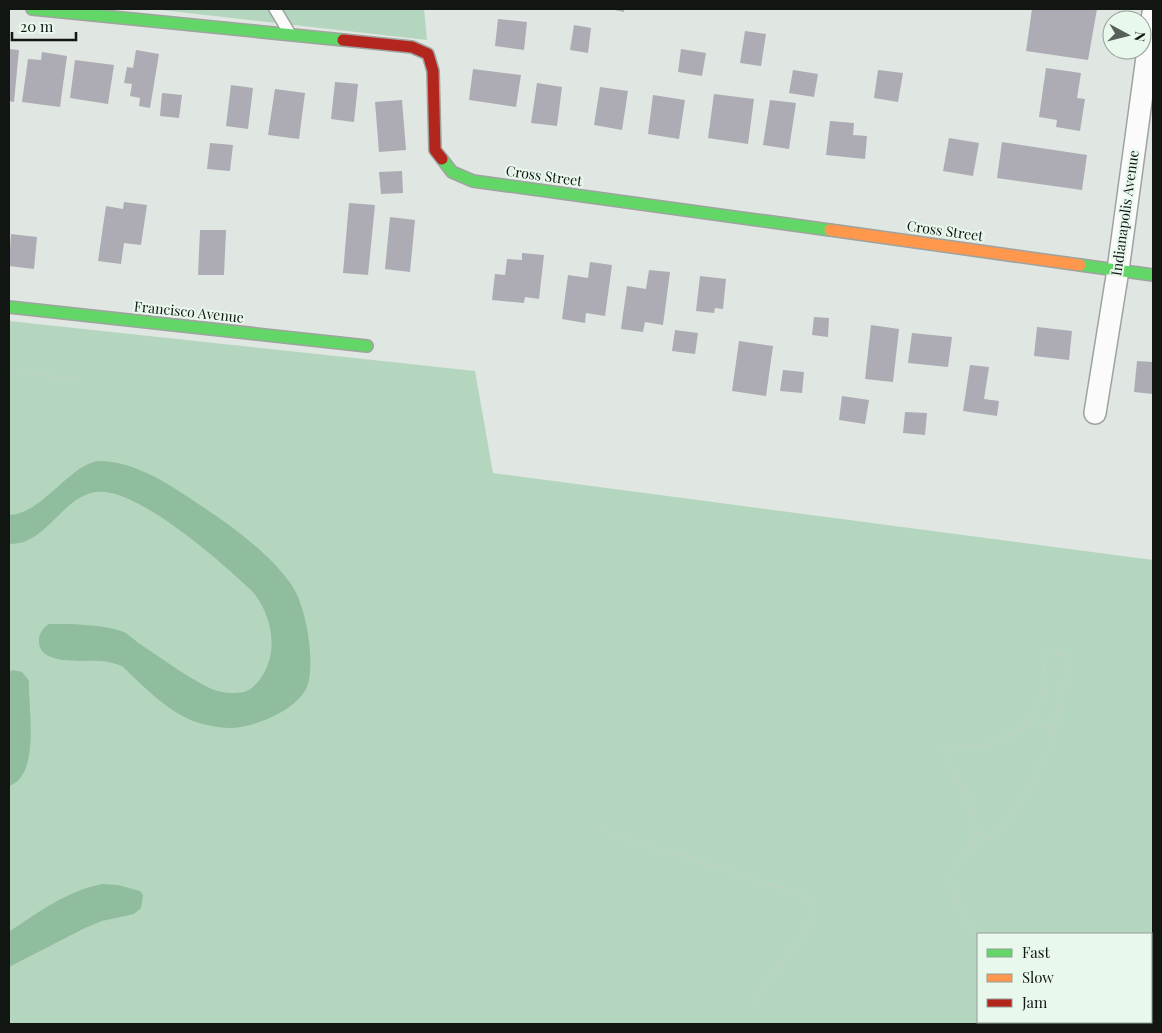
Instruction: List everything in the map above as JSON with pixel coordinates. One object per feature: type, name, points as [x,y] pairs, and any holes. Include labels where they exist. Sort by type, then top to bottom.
[{"type":"street","name":"Cross Street","points":[[32,9],[197,22],[290,35],[412,46],[428,54],[433,72],[435,150],[452,172],[473,181],[1153,275]]},
{"type":"street","name":"Indianapolis Avenue","points":[[1095,412],[1118,270],[1153,13]]},
{"type":"street","name":"Francisco Avenue","points":[[9,307],[367,346]]},
{"type":"lane","points":[[274,9],[290,35]]},
{"type":"path","points":[[9,370],[80,380]]},
{"type":"path","points":[[973,844],[996,836],[1036,776],[1048,751],[1056,725],[1066,675],[1065,655],[1054,653],[1045,658],[1041,697],[1034,714],[1025,726],[1006,737],[984,745],[943,748],[973,811],[976,830],[973,844],[954,867],[950,877],[954,896],[969,926],[977,935]]},
{"type":"path","points":[[1025,726],[1056,725]]},
{"type":"path","points":[[602,829],[656,849],[699,860],[738,875],[812,898],[815,910],[803,936],[751,1004]]},
{"type":"shaded area","points":[[153,9],[424,9],[427,40]]},
{"type":"shaded area","points":[[9,321],[475,371],[493,473],[1153,560],[1153,1024],[9,1024]]},
{"type":"shaded area","points":[[98,461],[126,465],[165,482],[237,531],[282,572],[291,584],[301,605],[310,649],[310,676],[307,687],[294,703],[274,716],[251,725],[230,728],[207,725],[193,721],[173,711],[122,666],[105,661],[62,660],[45,654],[40,648],[40,635],[49,624],[86,625],[113,629],[126,633],[196,681],[214,690],[229,693],[244,692],[252,688],[262,677],[268,664],[271,647],[270,629],[265,612],[254,594],[228,569],[176,527],[138,503],[105,492],[93,493],[72,503],[35,537],[24,542],[9,544],[9,515],[21,513],[33,507],[76,471]]},
{"type":"shaded area","points":[[13,670],[22,672],[29,681],[31,740],[25,769],[19,779],[9,786],[9,672]]},
{"type":"shaded area","points":[[102,884],[118,885],[140,891],[143,895],[141,908],[134,914],[102,921],[85,928],[9,967],[9,932],[64,897]]},
{"type":"building","points":[[610,9],[624,9],[624,12]]},
{"type":"building","points":[[1032,9],[1097,9],[1088,60],[1026,51]]},
{"type":"building","points":[[498,19],[527,22],[524,50],[495,46]]},
{"type":"building","points":[[574,25],[591,28],[588,53],[570,50]]},
{"type":"building","points":[[745,31],[766,34],[761,66],[740,63]]},
{"type":"building","points":[[9,49],[19,50],[14,102],[9,101]]},
{"type":"building","points":[[681,49],[706,53],[702,76],[678,72]]},
{"type":"building","points":[[136,50],[159,54],[150,108],[139,106],[140,98],[130,96],[132,84],[124,83],[127,67],[133,68]]},
{"type":"building","points":[[42,52],[67,56],[60,107],[22,102],[28,59],[41,60]]},
{"type":"building","points":[[75,60],[114,65],[108,104],[70,98]]},
{"type":"building","points":[[1046,68],[1081,73],[1077,98],[1085,99],[1080,131],[1056,127],[1057,120],[1039,117]]},
{"type":"building","points":[[473,69],[521,75],[516,107],[469,100]]},
{"type":"building","points":[[793,70],[818,74],[814,97],[789,93]]},
{"type":"building","points":[[878,70],[903,73],[898,102],[874,98]]},
{"type":"building","points":[[335,82],[358,84],[354,122],[331,119]]},
{"type":"building","points":[[537,83],[562,87],[557,126],[531,123]]},
{"type":"building","points":[[231,85],[253,88],[248,129],[226,126]]},
{"type":"building","points":[[600,87],[628,91],[622,130],[594,125]]},
{"type":"building","points":[[275,89],[305,93],[299,139],[268,135]]},
{"type":"building","points":[[162,93],[182,95],[179,118],[160,116]]},
{"type":"building","points":[[714,94],[754,99],[748,144],[708,138]]},
{"type":"building","points":[[653,95],[685,100],[679,139],[648,134]]},
{"type":"building","points":[[402,100],[406,150],[379,152],[375,102]]},
{"type":"building","points":[[770,100],[796,103],[789,149],[763,145]]},
{"type":"building","points":[[830,121],[854,123],[853,135],[867,136],[865,159],[826,155]]},
{"type":"building","points":[[949,138],[979,143],[973,176],[943,171]]},
{"type":"building","points":[[1002,142],[1087,155],[1082,190],[997,178]]},
{"type":"building","points":[[210,143],[233,145],[230,171],[207,169]]},
{"type":"building","points":[[402,171],[403,193],[381,194],[379,172]]},
{"type":"building","points":[[124,202],[147,205],[141,245],[124,243],[121,264],[98,261],[106,206],[123,209]]},
{"type":"building","points":[[349,203],[375,205],[368,275],[343,273]]},
{"type":"building","points":[[390,217],[415,220],[410,272],[385,269]]},
{"type":"building","points":[[200,230],[226,230],[224,275],[198,275]]},
{"type":"building","points":[[11,234],[37,237],[34,269],[9,266]]},
{"type":"building","points":[[522,253],[544,255],[539,299],[525,297],[524,303],[492,300],[495,274],[505,275],[507,259],[522,260]]},
{"type":"building","points":[[590,262],[612,265],[605,316],[586,313],[585,323],[562,319],[568,275],[588,278]]},
{"type":"building","points":[[649,270],[670,272],[663,325],[645,322],[643,332],[621,329],[627,286],[646,289]]},
{"type":"building","points":[[700,276],[726,279],[723,309],[715,308],[714,313],[696,311]]},
{"type":"building","points":[[814,317],[829,318],[828,337],[812,335]]},
{"type":"building","points":[[871,325],[899,329],[893,382],[865,379]]},
{"type":"building","points":[[1037,327],[1072,331],[1069,360],[1034,356]]},
{"type":"building","points":[[675,330],[698,333],[695,354],[672,351]]},
{"type":"building","points":[[912,333],[952,337],[948,367],[908,363]]},
{"type":"building","points":[[739,341],[773,346],[766,396],[732,391]]},
{"type":"building","points":[[1137,361],[1153,362],[1153,394],[1134,392]]},
{"type":"building","points":[[970,365],[989,367],[984,399],[999,401],[997,416],[963,411]]},
{"type":"building","points":[[783,370],[804,372],[802,393],[780,391]]},
{"type":"building","points":[[842,396],[869,400],[865,424],[839,420]]},
{"type":"building","points":[[905,412],[927,413],[925,435],[903,433]]},
{"type":"traffic: fast","points":[[32,9],[343,40]]},
{"type":"traffic: fast","points":[[442,159],[452,172],[473,181],[830,230]]},
{"type":"traffic: fast","points":[[1080,265],[1153,275]]},
{"type":"traffic: fast","points":[[9,307],[367,346]]},
{"type":"traffic: slow","points":[[830,230],[1080,265]]},
{"type":"traffic: jam","points":[[343,40],[412,47],[428,54],[433,71],[435,150],[442,159]]}]
